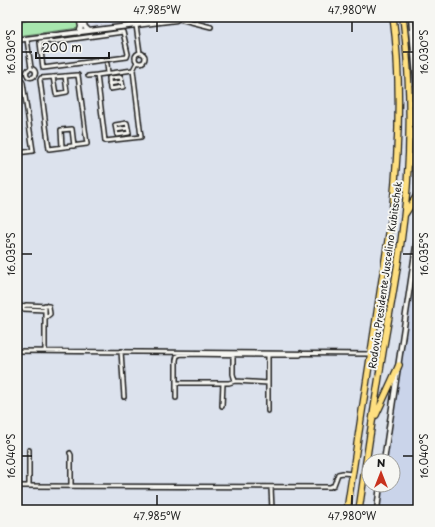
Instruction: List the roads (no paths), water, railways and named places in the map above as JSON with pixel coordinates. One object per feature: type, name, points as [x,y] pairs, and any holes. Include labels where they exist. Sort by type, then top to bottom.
[{"type":"highway","name":"Rodovia Presidente Juscelino Kubitschek","points":[[347,510],[392,214],[397,164],[398,72],[393,17]]},
{"type":"highway","name":"Rodovia Presidente Juscelino Kubitschek","points":[[359,510],[404,216],[408,170],[409,126],[408,60],[403,17]]},
{"type":"highway","points":[[409,126],[418,147]]},
{"type":"highway","points":[[404,216],[418,194]]},
{"type":"highway","points":[[373,421],[399,365]]},
{"type":"street","points":[[81,17],[86,29],[89,31]]},
{"type":"street","points":[[79,33],[82,27],[81,17]]},
{"type":"street","points":[[411,17],[418,101]]},
{"type":"street","points":[[17,40],[176,20],[179,18],[211,27]]},
{"type":"street","points":[[136,25],[140,53],[144,55],[146,59],[142,63],[137,62]]},
{"type":"street","points":[[106,29],[106,35]]},
{"type":"street","points":[[124,32],[128,54],[127,57],[43,68],[40,42],[106,35],[124,32]]},
{"type":"street","points":[[27,39],[31,68],[34,69],[35,75]]},
{"type":"street","points":[[96,75],[105,141],[141,137],[133,70],[137,62],[136,57],[140,53]]},
{"type":"street","points":[[107,64],[108,73]]},
{"type":"street","points":[[28,76],[26,71],[31,68]]},
{"type":"street","points":[[88,76],[133,70]]},
{"type":"street","points":[[114,72],[115,78]]},
{"type":"street","points":[[17,135],[18,152],[33,150],[23,82],[28,76],[35,75],[41,79],[78,75],[87,144],[49,149],[41,79]]},
{"type":"street","points":[[53,77],[56,94],[67,92],[65,76]]},
{"type":"street","points":[[121,77],[122,82],[109,84],[109,78],[115,78],[121,77]]},
{"type":"street","points":[[17,82],[23,82]]},
{"type":"street","points":[[128,128],[129,133],[122,134],[116,135],[116,130],[128,128]]},
{"type":"street","points":[[62,147],[60,130],[72,129],[74,146]]},
{"type":"street","points":[[122,134],[123,139]]},
{"type":"street","points":[[385,453],[418,233]]},
{"type":"street","points":[[45,310],[25,310],[22,307],[26,305],[49,306],[50,314],[45,318]]},
{"type":"street","points":[[45,305],[45,351]]},
{"type":"street","points":[[17,351],[120,351],[268,355],[300,355],[301,353]]},
{"type":"street","points":[[120,351],[124,397]]},
{"type":"street","points":[[176,398],[176,360],[179,355],[301,353],[371,354]]},
{"type":"street","points":[[233,354],[235,381]]},
{"type":"street","points":[[268,355],[268,411]]},
{"type":"street","points":[[176,383],[223,383],[235,381],[268,383]]},
{"type":"street","points":[[222,406],[223,383]]},
{"type":"street","points":[[29,450],[29,486]]},
{"type":"street","points":[[70,453],[71,485]]},
{"type":"street","points":[[17,486],[330,487],[334,485],[338,474],[353,474]]},
{"type":"street","points":[[271,487],[272,510]]},
{"type":"street","points":[[377,510],[379,493]]}]
